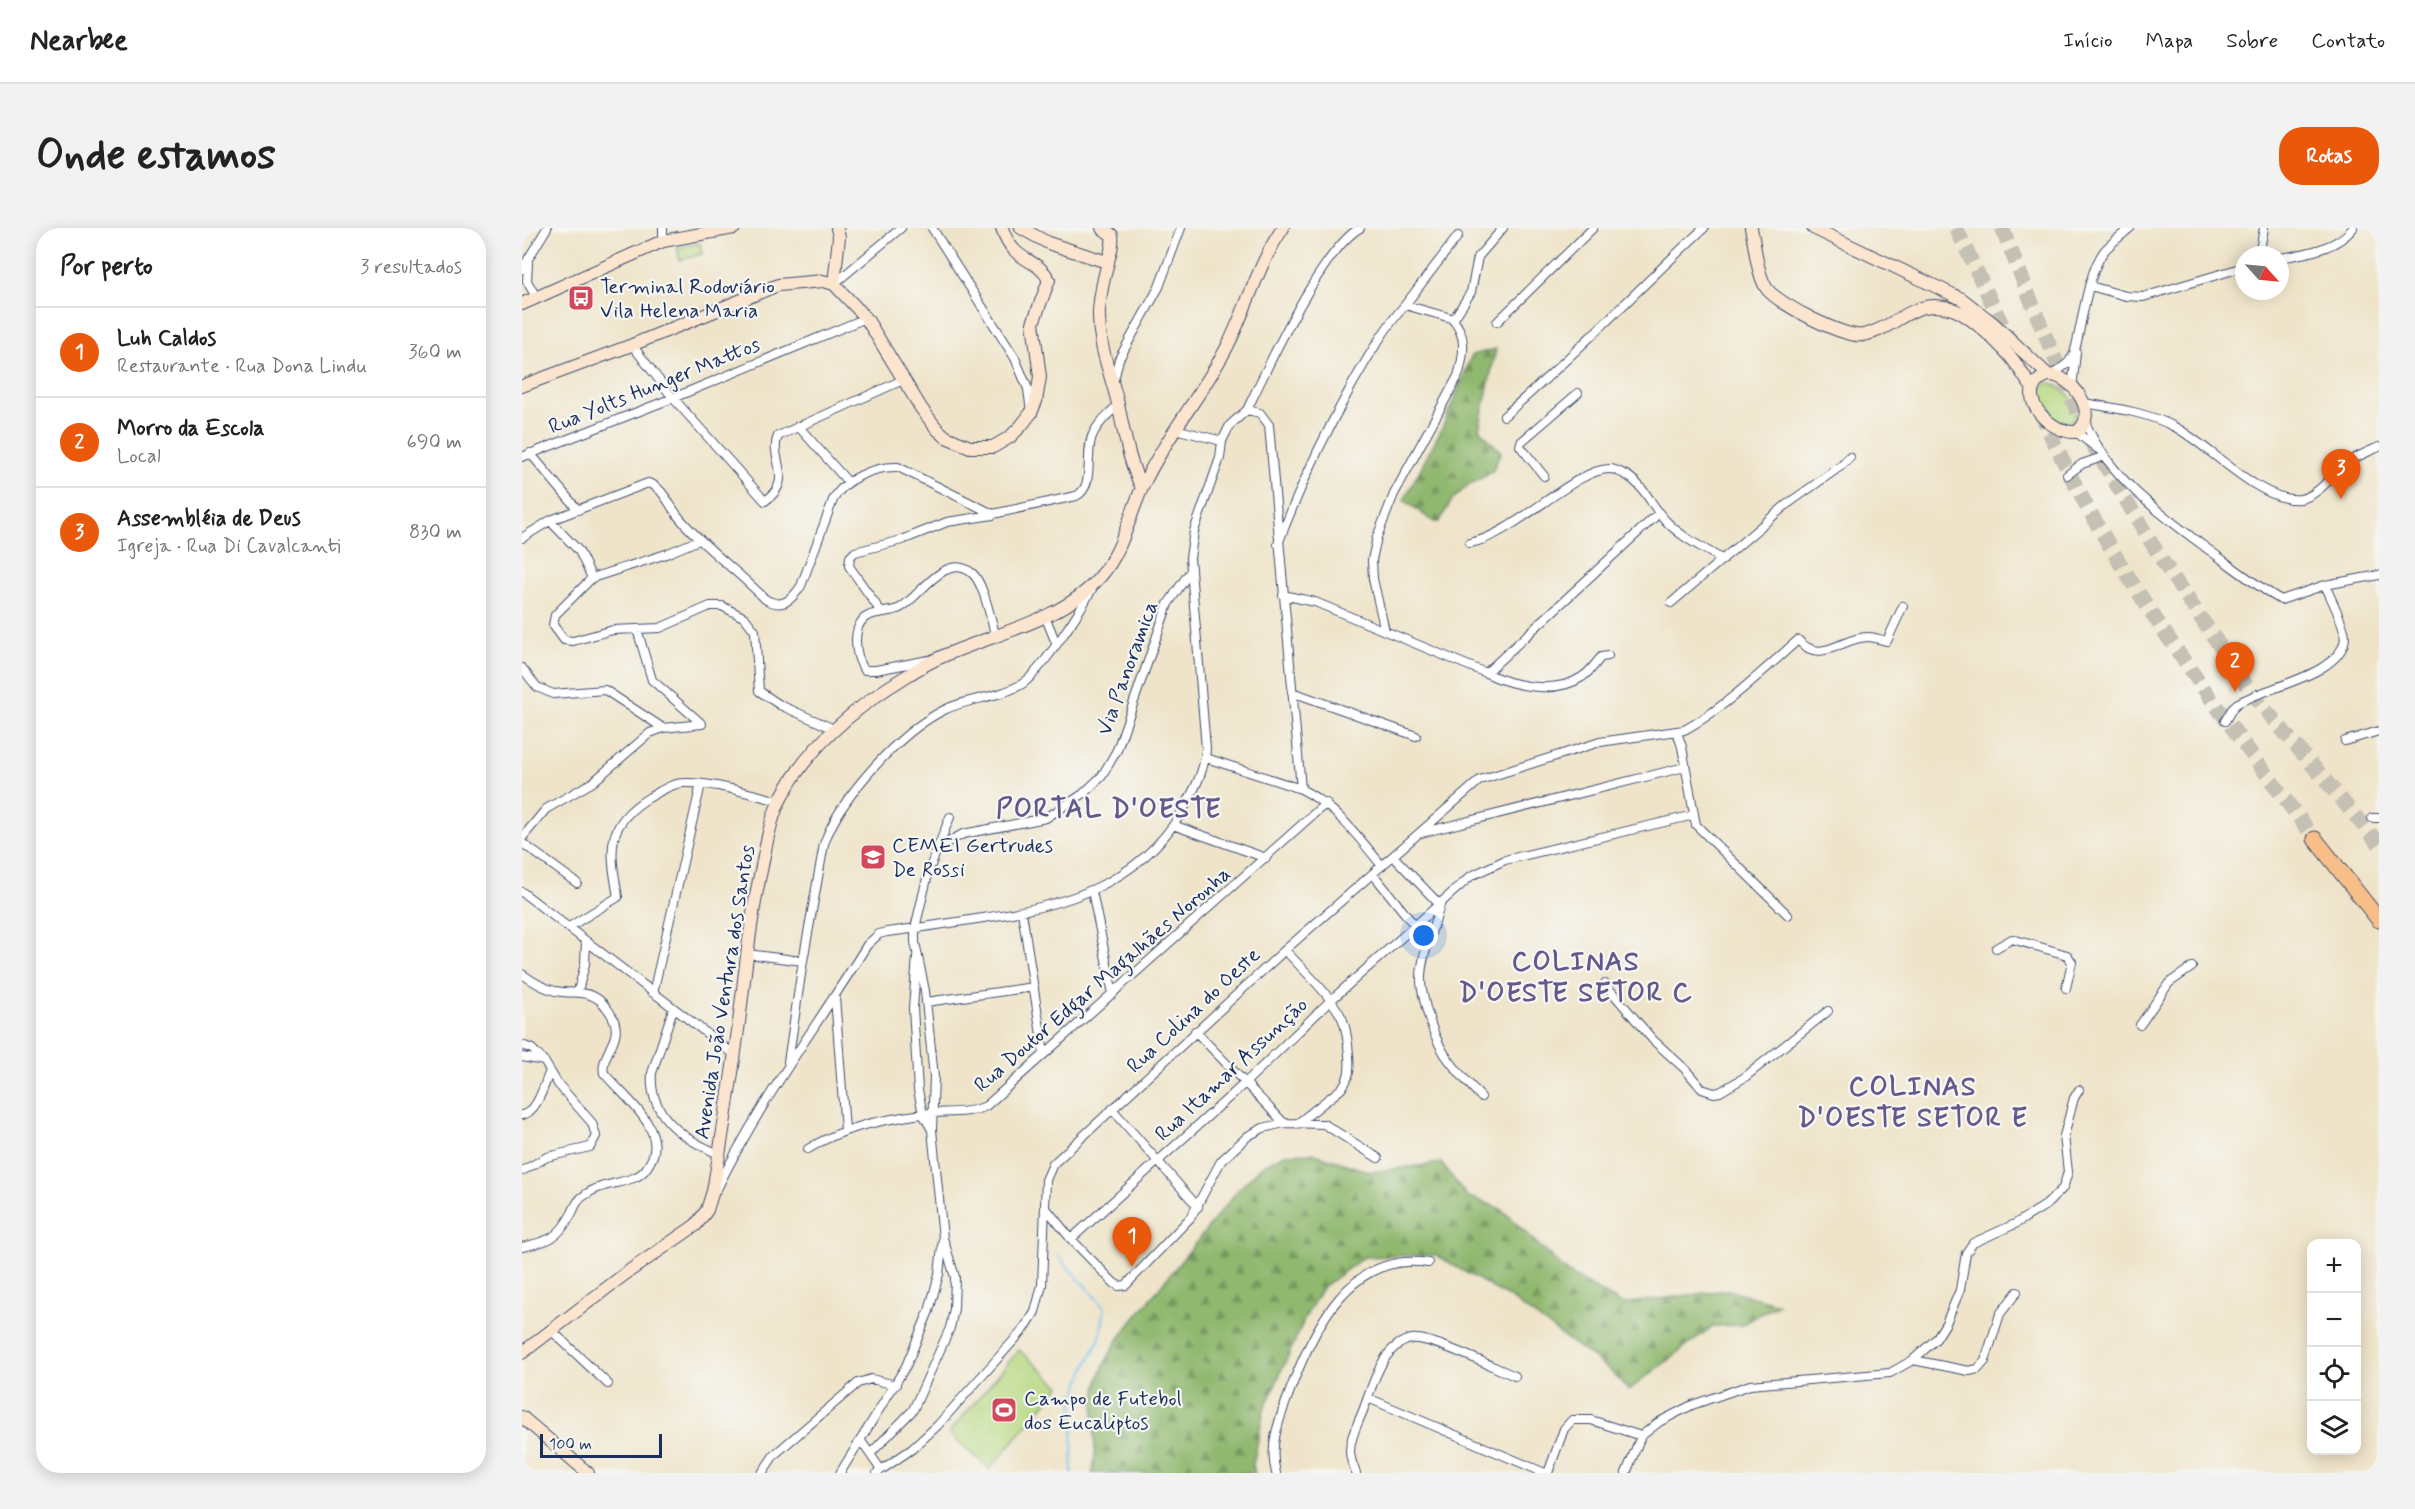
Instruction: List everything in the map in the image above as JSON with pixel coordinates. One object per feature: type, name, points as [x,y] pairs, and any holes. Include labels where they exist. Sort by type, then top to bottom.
[{"type":"highway","points":[[2315,839],[2379,920]]},
{"type":"street","points":[[522,269],[547,228]]},
{"type":"street","points":[[522,304],[669,234],[734,228]]},
{"type":"street","points":[[834,284],[839,237],[837,228]]},
{"type":"street","points":[[834,284],[901,228]]},
{"type":"street","points":[[933,228],[1018,365],[1028,389],[1031,413]]},
{"type":"street","points":[[522,386],[632,345],[778,285],[815,281],[834,284],[866,318],[903,380],[937,429],[952,440],[970,447],[993,447],[1000,444],[1021,426],[1031,413],[1040,377],[1034,323],[1049,280],[1041,269],[1018,256],[1010,247],[1002,228]]},
{"type":"street","points":[[1021,228],[1048,243],[1107,262]]},
{"type":"street","points":[[1102,228],[1112,235],[1113,242],[1107,262],[1100,308],[1099,330],[1102,352],[1113,385],[1134,472],[1142,488]]},
{"type":"street","points":[[1113,385],[1119,359],[1159,287],[1181,228]]},
{"type":"street","name":"Avenida João Ventura dos Santos","points":[[522,1353],[625,1274],[696,1225],[710,1202],[735,1055],[752,914],[766,846],[773,817],[780,801],[808,759],[834,729],[874,697],[940,657],[1045,616],[1080,595],[1096,582],[1112,561],[1142,488],[1175,429],[1225,350],[1242,316],[1261,268],[1283,228]]},
{"type":"street","points":[[710,1202],[736,1148],[873,938],[887,932],[1022,912],[1075,898],[1121,874],[1144,857],[1173,825],[1187,803],[1206,758],[1206,731],[1189,573],[1191,543],[1220,458],[1222,441],[1230,425],[1247,410],[1276,351],[1324,266],[1334,252],[1360,228]]},
{"type":"street","points":[[1453,320],[1471,292],[1478,257],[1503,228]]},
{"type":"street","points":[[1497,322],[1593,228]]},
{"type":"street","points":[[1503,416],[1547,379],[1622,304],[1704,228]]},
{"type":"street","points":[[1750,228],[1766,289],[1778,300],[1824,325],[1852,336],[1876,331],[1905,314],[1930,305],[1952,309],[1971,319],[2009,354],[2032,387]]},
{"type":"street","points":[[1813,228],[1962,299],[1994,324],[2050,375],[2072,388],[2083,403],[2087,418],[2081,428]]},
{"type":"street","points":[[2072,388],[2077,344],[2090,286],[2100,257],[2106,248],[2130,228]]},
{"type":"street","points":[[2261,246],[2264,228]]},
{"type":"street","points":[[2289,256],[2327,246],[2343,238],[2353,228]]},
{"type":"street","points":[[1278,544],[1313,458],[1370,354],[1458,236]]},
{"type":"street","points":[[528,260],[527,281],[536,297]]},
{"type":"street","points":[[2090,286],[2126,296],[2143,297],[2235,270]]},
{"type":"street","points":[[1384,631],[1373,579],[1372,560],[1377,537],[1394,494],[1458,376],[1463,357],[1461,333],[1453,320],[1429,310],[1405,305]]},
{"type":"street","name":"Rua Yolts Hunger Mattos","points":[[526,455],[673,398],[866,318]]},
{"type":"street","points":[[2077,344],[2068,363],[2037,381],[2032,387],[2031,399],[2046,420],[2059,430],[2081,428]]},
{"type":"street","points":[[632,345],[673,398],[765,501],[776,490],[780,477],[777,437],[903,380]]},
{"type":"street","points":[[1544,476],[1525,455],[1520,446],[1521,442],[1578,393]]},
{"type":"street","points":[[2083,403],[2147,415],[2176,428],[2263,490],[2285,498],[2301,499],[2315,492],[2344,465],[2379,447]]},
{"type":"street","points":[[881,612],[849,566],[850,557],[855,552],[902,540],[947,522],[1080,495],[1086,483],[1088,447],[1092,435],[1118,405]]},
{"type":"street","points":[[1247,410],[1260,413],[1269,425],[1301,789]]},
{"type":"street","points":[[798,426],[848,482]]},
{"type":"street","points":[[2081,428],[2137,494],[2156,511],[2256,585],[2280,600],[2325,585],[2379,575]]},
{"type":"street","points":[[1175,429],[1222,441]]},
{"type":"street","points":[[2067,475],[2103,453]]},
{"type":"street","points":[[526,455],[578,510]]},
{"type":"street","points":[[1671,603],[1786,505],[1850,457]]},
{"type":"street","points":[[522,538],[550,521],[648,483],[652,484],[659,489],[699,540],[765,599],[778,604],[785,603],[794,596],[801,586],[833,500],[848,482],[884,468],[898,468],[993,514]]},
{"type":"street","points":[[1470,543],[1510,527],[1574,484],[1599,471],[1610,469],[1632,479],[1645,491],[1659,513],[1675,529],[1723,560]]},
{"type":"street","points":[[1486,673],[1659,513]]},
{"type":"street","points":[[550,521],[579,551],[592,578]]},
{"type":"street","points":[[699,540],[666,554],[592,578],[555,615],[553,625],[560,637],[573,641],[613,630],[660,628],[710,606],[723,606],[745,618],[755,631],[759,691],[780,705],[834,729]]},
{"type":"street","points":[[940,657],[876,670],[865,670],[860,662],[856,635],[861,621],[868,616],[902,607],[940,573],[960,568],[973,574],[978,580],[996,637]]},
{"type":"street","name":"Via Panoramica","points":[[935,849],[963,834],[1046,818],[1083,794],[1102,776],[1117,750],[1168,604],[1189,573]]},
{"type":"street","points":[[788,1066],[803,961],[827,837],[842,808],[879,762],[930,719],[957,705],[1022,684],[1040,666],[1096,582]]},
{"type":"street","points":[[2225,721],[2236,704],[2327,666],[2336,657],[2342,648],[2345,635],[2325,585]]},
{"type":"street","points":[[1283,595],[1314,602],[1508,683],[1526,686],[1566,684],[1584,676],[1601,657],[1608,656]]},
{"type":"street","points":[[1788,915],[1696,825],[1682,747],[1677,732],[1695,724],[1798,640],[1812,651],[1821,652],[1868,637],[1887,641],[1903,606]]},
{"type":"street","points":[[1045,616],[1056,643]]},
{"type":"street","points":[[522,838],[546,809],[593,782],[650,733],[663,728],[702,724],[652,681],[637,629]]},
{"type":"street","points":[[522,668],[537,687],[553,694],[605,690],[663,728]]},
{"type":"street","points":[[1292,692],[1416,736]]},
{"type":"street","points":[[2345,741],[2379,731]]},
{"type":"street","name":"Rua Colina do Oeste","points":[[879,1471],[912,1449],[932,1432],[1029,1323],[1042,1285],[1046,1180],[1053,1164],[1196,1031],[1285,950],[1421,833],[1471,786],[1490,776],[1600,742],[1677,732]]},
{"type":"street","points":[[1206,758],[1301,789],[1326,803],[1382,866]]},
{"type":"street","points":[[1421,833],[1686,767]]},
{"type":"street","points":[[569,927],[618,897],[611,856],[616,829],[625,815],[669,787],[682,783],[701,784],[780,801]]},
{"type":"street","points":[[653,993],[701,784]]},
{"type":"street","name":"Rua Doutor Edgar Magalhães Noronha","points":[[808,1149],[845,1130],[923,1114],[963,1112],[986,1106],[1326,803]]},
{"type":"street","name":"Rua Itamar Assunção","points":[[1071,1239],[1245,1083],[1330,1001],[1472,876],[1496,863],[1694,815]]},
{"type":"street","points":[[871,1453],[913,1410],[950,1328],[954,1309],[955,1277],[943,1238],[932,1130],[934,1068],[915,928],[935,849],[950,817]]},
{"type":"street","points":[[1173,825],[1266,858]]},
{"type":"street","points":[[522,843],[577,883]]},
{"type":"street","points":[[1393,856],[1440,905],[1422,967],[1420,979],[1422,993],[1440,1050],[1481,1096]]},
{"type":"street","points":[[1373,874],[1415,926]]},
{"type":"street","points":[[1092,891],[1113,993]]},
{"type":"street","points":[[522,892],[735,1055]]},
{"type":"street","points":[[1022,912],[1044,1054]]},
{"type":"street","points":[[1996,948],[2012,939],[2067,956],[2073,962],[2066,988]]},
{"type":"street","points":[[578,991],[585,964],[586,940]]},
{"type":"street","points":[[917,949],[913,1008],[918,1090],[923,1114],[932,1130]]},
{"type":"street","points":[[1285,950],[1330,1001],[1342,1019],[1350,1070],[1341,1089],[1297,1125]]},
{"type":"street","points":[[747,954],[803,961]]},
{"type":"street","points":[[2140,1025],[2169,983],[2192,967]]},
{"type":"street","points":[[522,974],[544,987],[556,991],[587,992],[601,1001],[615,1021],[616,1030],[604,1063],[604,1073],[632,1104],[651,1130],[654,1140],[652,1159],[640,1175],[620,1183],[599,1187],[584,1195],[562,1229],[547,1242],[522,1247]]},
{"type":"street","points":[[1605,984],[1653,1040],[1685,1069],[1702,1089],[1714,1093],[1720,1092],[1745,1077],[1828,1011]]},
{"type":"street","points":[[926,1002],[1034,987]]},
{"type":"street","points":[[835,997],[845,1130]]},
{"type":"street","points":[[673,1009],[652,1073],[654,1098],[679,1134],[719,1154]]},
{"type":"street","points":[[1196,1031],[1284,1123]]},
{"type":"street","points":[[522,1045],[532,1049],[544,1061],[568,1097],[596,1130],[595,1140],[590,1147],[548,1157],[522,1171]]},
{"type":"street","points":[[522,1058],[544,1061]]},
{"type":"street","points":[[522,1114],[527,1114],[533,1108],[550,1071]]},
{"type":"street","points":[[1626,1473],[1641,1436],[1659,1422],[1692,1405],[1725,1392],[1750,1385],[1890,1373],[1913,1360],[1935,1339],[1946,1323],[1960,1290],[1966,1253],[1973,1242],[2015,1224],[2046,1205],[2063,1188],[2068,1172],[2064,1136],[2074,1098],[2079,1090]]},
{"type":"street","points":[[1112,1109],[1197,1207]]},
{"type":"street","points":[[1046,1207],[1071,1239],[1114,1283],[1119,1286],[1126,1285],[1177,1233],[1197,1207],[1221,1161],[1248,1136],[1263,1128],[1284,1123],[1324,1124],[1378,1158]]},
{"type":"street","points":[[840,1473],[896,1385],[920,1337],[939,1274],[943,1238]]},
{"type":"street","points":[[1276,1473],[1273,1448],[1276,1432],[1298,1371],[1317,1328],[1326,1314],[1356,1282],[1369,1273],[1404,1261],[1428,1263]]},
{"type":"street","points":[[1913,1360],[1969,1371],[1978,1369],[1985,1361],[2000,1314],[2017,1292]]},
{"type":"street","points":[[552,1331],[608,1384]]},
{"type":"street","points":[[1356,1473],[1351,1462],[1351,1440],[1374,1378],[1382,1363],[1401,1343],[1413,1338],[1432,1342],[1515,1376]]},
{"type":"street","points":[[762,1473],[774,1455],[858,1383],[871,1379],[896,1385]]},
{"type":"street","points":[[1368,1398],[1547,1473],[1564,1429],[1572,1420],[1591,1420],[1641,1436]]},
{"type":"street","points":[[522,1417],[588,1473]]},
{"type":"street","points":[[861,1441],[871,1453],[879,1471]]},
{"type":"green space","points":[[700,243],[702,254],[680,260],[677,248]]},
{"type":"green space","points":[[1496,349],[1479,429],[1501,452],[1492,472],[1467,486],[1452,500],[1439,522],[1434,522],[1404,500],[1443,426],[1472,355]]},
{"type":"green space","points":[[2051,383],[2072,398],[2077,413],[2071,423],[2065,425],[2055,420],[2041,403],[2038,392],[2046,384]]},
{"type":"green space","points":[[1312,1153],[1370,1172],[1441,1163],[1467,1196],[1501,1209],[1568,1273],[1622,1304],[1727,1290],[1779,1304],[1741,1325],[1713,1326],[1629,1390],[1607,1368],[1510,1298],[1436,1255],[1364,1257],[1322,1288],[1306,1316],[1264,1410],[1253,1465],[1255,1473],[1092,1473],[1095,1455],[1096,1389],[1102,1369],[1120,1337],[1238,1190],[1262,1166],[1285,1154]]},
{"type":"green space","name":"Campo de Futebol dos Eucaliptos","points":[[1019,1350],[1060,1386],[990,1469],[949,1433]]},
{"type":"waterway","points":[[1059,1257],[1105,1308],[1100,1337],[1073,1402],[1072,1473]]},
{"type":"tunnel","points":[[1956,228],[2009,339]]},
{"type":"tunnel","points":[[2002,228],[2088,437],[2163,562],[2253,695],[2379,844]]},
{"type":"tunnel","points":[[2040,411],[2067,468],[2130,579],[2201,685],[2315,839]]},
{"type":"place","name":"Terminal Rodoviário Vila Helena Maria","points":[[581,298]]},
{"type":"place","name":"Assembléia de Deus","points":[[2341,499]]},
{"type":"place","name":"Morro da Escola","points":[[2235,692]]},
{"type":"place","name":"CEMEI Gertrudes De Rossi","points":[[873,857]]},
{"type":"place","name":"Luh Caldos","points":[[1132,1267]]},
{"type":"place","name":"Campo de Futebol dos Eucaliptos","points":[[1004,1410]]},
{"type":"district","name":"PORTAL D'OESTE","points":[[1109,808]]},
{"type":"district","name":"COLINAS D'OESTE SETOR C","points":[[1576,976]]},
{"type":"district","name":"COLINAS D'OESTE SETOR E","points":[[1913,1102]]}]
